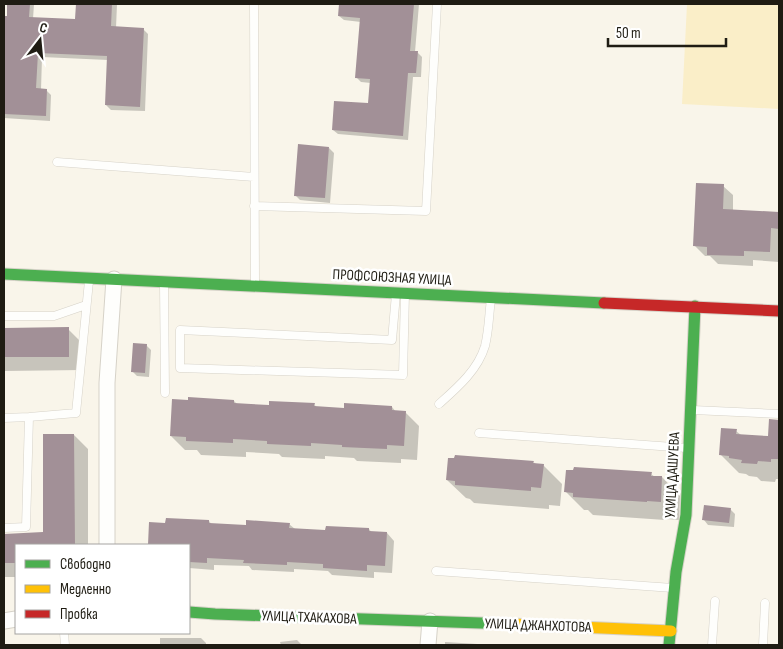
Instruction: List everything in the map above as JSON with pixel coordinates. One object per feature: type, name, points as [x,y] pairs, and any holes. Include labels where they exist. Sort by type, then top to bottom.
[{"type":"street","name":"ПРОФСОЮЗНАЯ УЛИЦА","points":[[4,274],[779,311]]},
{"type":"street","points":[[107,544],[107,382],[114,279]]},
{"type":"street","name":"УЛИЦА ДАШУЕВА","points":[[669,645],[676,572],[686,515],[695,306]]},
{"type":"street","name":"УЛИЦА ТХАКАХОВА","points":[[190,612],[430,621]]},
{"type":"street","points":[[428,645],[430,621]]},
{"type":"street","name":"УЛИЦА ДЖАНХОТОВА","points":[[430,621],[671,631]]},
{"type":"lane","points":[[254,4],[256,285]]},
{"type":"lane","points":[[254,206],[426,211],[437,4]]},
{"type":"lane","points":[[57,162],[254,177]]},
{"type":"lane","points":[[4,418],[29,418],[76,413],[89,278]]},
{"type":"lane","points":[[164,281],[165,393]]},
{"type":"lane","points":[[401,292],[403,375],[180,368],[180,330],[392,340],[401,292]]},
{"type":"lane","points":[[439,404],[467,378],[479,359],[484,347],[491,296]]},
{"type":"lane","points":[[4,316],[54,316],[86,305]]},
{"type":"lane","points":[[691,410],[779,414]]},
{"type":"lane","points":[[4,528],[26,527],[29,418]]},
{"type":"lane","points":[[480,432],[689,448]]},
{"type":"lane","points":[[436,571],[674,588]]},
{"type":"lane","points":[[712,645],[714,600]]},
{"type":"lane","points":[[763,645],[765,603]]},
{"type":"shaded area","points":[[687,4],[779,4],[779,109],[682,104]]},
{"type":"building","points":[[7,4],[30,4],[29,17],[75,19],[76,4],[112,4],[111,26],[144,28],[140,107],[105,105],[107,56],[38,53],[36,88],[47,89],[46,116],[4,114],[4,16],[7,16]]},
{"type":"building","points":[[339,4],[414,4],[410,51],[418,51],[416,73],[408,73],[403,136],[332,130],[334,101],[368,103],[370,79],[355,78],[360,18],[338,16]]},
{"type":"building","points":[[298,144],[329,147],[325,198],[294,196]]},
{"type":"building","points":[[696,183],[724,184],[723,209],[779,212],[779,229],[771,228],[770,252],[744,251],[744,256],[707,255],[707,247],[693,246]]},
{"type":"building","points":[[69,327],[69,357],[4,357],[4,328]]},
{"type":"building","points":[[133,343],[147,344],[145,373],[131,372]]},
{"type":"building","points":[[188,397],[234,400],[234,403],[269,405],[269,401],[315,403],[314,406],[344,408],[344,403],[392,406],[392,410],[406,411],[404,446],[387,445],[387,449],[342,447],[342,445],[311,443],[311,446],[267,444],[267,441],[233,439],[233,443],[186,441],[186,437],[170,436],[172,399],[188,400]]},
{"type":"building","points":[[769,419],[779,420],[779,459],[771,459],[771,462],[758,461],[757,464],[741,463],[742,460],[719,455],[721,428],[737,429],[736,434],[768,436]]},
{"type":"building","points":[[43,434],[74,434],[75,544],[15,544],[15,563],[4,563],[4,534],[43,532]]},
{"type":"building","points":[[455,455],[534,461],[533,463],[544,464],[541,488],[531,487],[531,491],[455,485],[455,481],[446,480],[448,458],[454,458]]},
{"type":"building","points":[[574,467],[652,472],[651,476],[662,476],[661,502],[573,497],[573,493],[564,492],[566,470],[573,470]]},
{"type":"building","points":[[704,505],[731,508],[729,523],[702,520]]},
{"type":"building","points":[[166,518],[209,520],[209,523],[246,525],[246,520],[290,523],[289,528],[325,530],[326,526],[369,528],[369,531],[387,532],[385,566],[367,565],[367,571],[323,568],[323,564],[287,562],[287,565],[243,563],[244,560],[207,558],[207,563],[190,562],[190,544],[148,544],[149,522],[165,523]]},
{"type":"traffic: fast","points":[[4,274],[604,303]]},
{"type":"traffic: fast","points":[[669,645],[676,572],[686,515],[695,306]]},
{"type":"traffic: fast","points":[[190,612],[511,624]]},
{"type":"traffic: slow","points":[[511,624],[671,631]]},
{"type":"traffic: jam","points":[[604,303],[779,311]]}]
